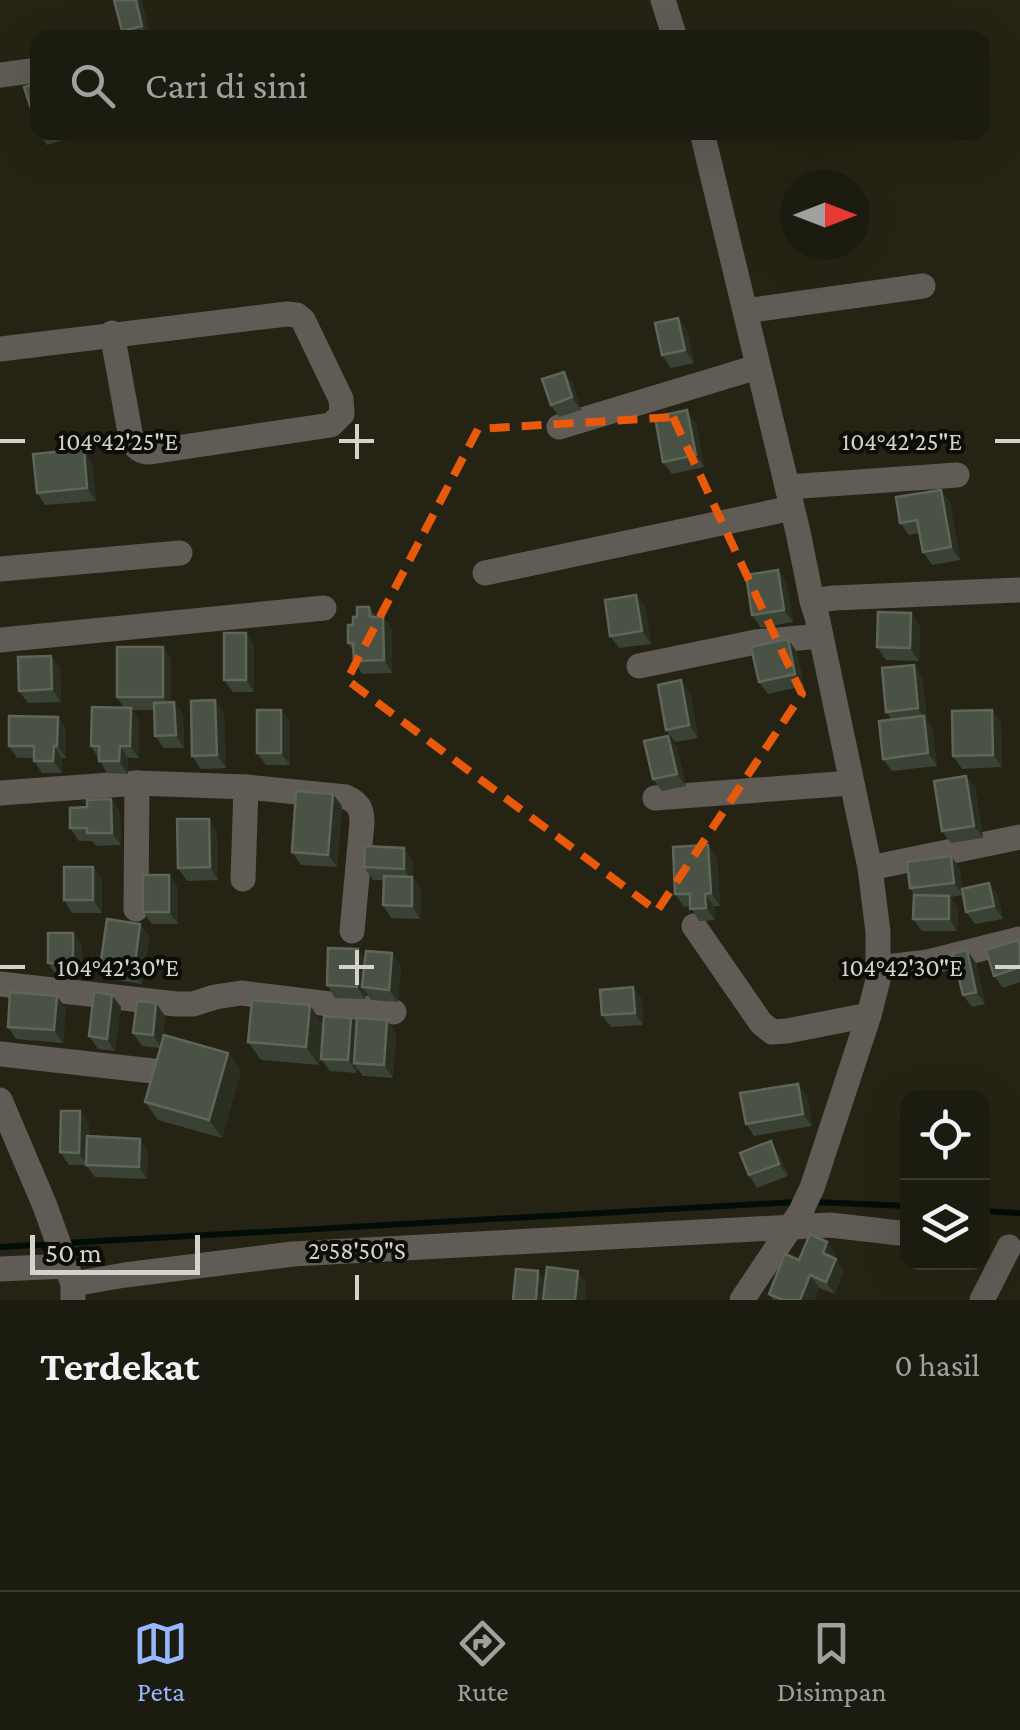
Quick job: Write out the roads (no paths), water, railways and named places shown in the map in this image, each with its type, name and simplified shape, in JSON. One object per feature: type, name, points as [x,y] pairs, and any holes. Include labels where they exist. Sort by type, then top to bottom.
[{"type":"street","points":[[663,0],[672,30]]},
{"type":"street","points":[[0,75],[30,71]]},
{"type":"street","points":[[704,140],[841,726],[870,868],[878,932],[878,968],[868,1015],[812,1188],[796,1220],[742,1300]]},
{"type":"street","points":[[746,312],[923,286]]},
{"type":"street","points":[[0,349],[112,334],[297,315],[303,320],[340,399],[342,414],[332,425],[142,451],[131,438],[112,334]]},
{"type":"street","points":[[558,426],[757,367]]},
{"type":"street","points":[[485,573],[790,498],[958,475]]},
{"type":"street","points":[[0,569],[180,553]]},
{"type":"street","points":[[812,601],[1020,590]]},
{"type":"street","points":[[0,640],[324,608]]},
{"type":"street","points":[[639,666],[756,642],[820,636]]},
{"type":"street","points":[[136,909],[137,783]]},
{"type":"street","points":[[0,793],[137,783],[246,787],[346,797],[362,811],[352,931]]},
{"type":"street","points":[[656,798],[851,783]]},
{"type":"street","points":[[243,880],[246,787]]},
{"type":"street","points":[[870,868],[1020,837]]},
{"type":"street","points":[[694,926],[772,1032],[868,1015]]},
{"type":"street","points":[[878,968],[928,962],[1020,939]]},
{"type":"street","points":[[0,984],[176,1004],[241,994],[394,1012]]},
{"type":"street","points":[[0,1054],[162,1072]]},
{"type":"street","points":[[0,1100],[8,1142],[45,1206],[69,1276]]},
{"type":"street","points":[[0,1269],[69,1276],[126,1275],[294,1254],[796,1220],[900,1233]]},
{"type":"street","points":[[982,1300],[1014,1248]]},
{"type":"waterway","points":[[65,1243],[796,1202]]},
{"type":"waterway","points":[[814,1202],[900,1206]]},
{"type":"waterway","points":[[990,1211],[1020,1213]]},
{"type":"waterway","points":[[0,1247],[53,1244]]}]
